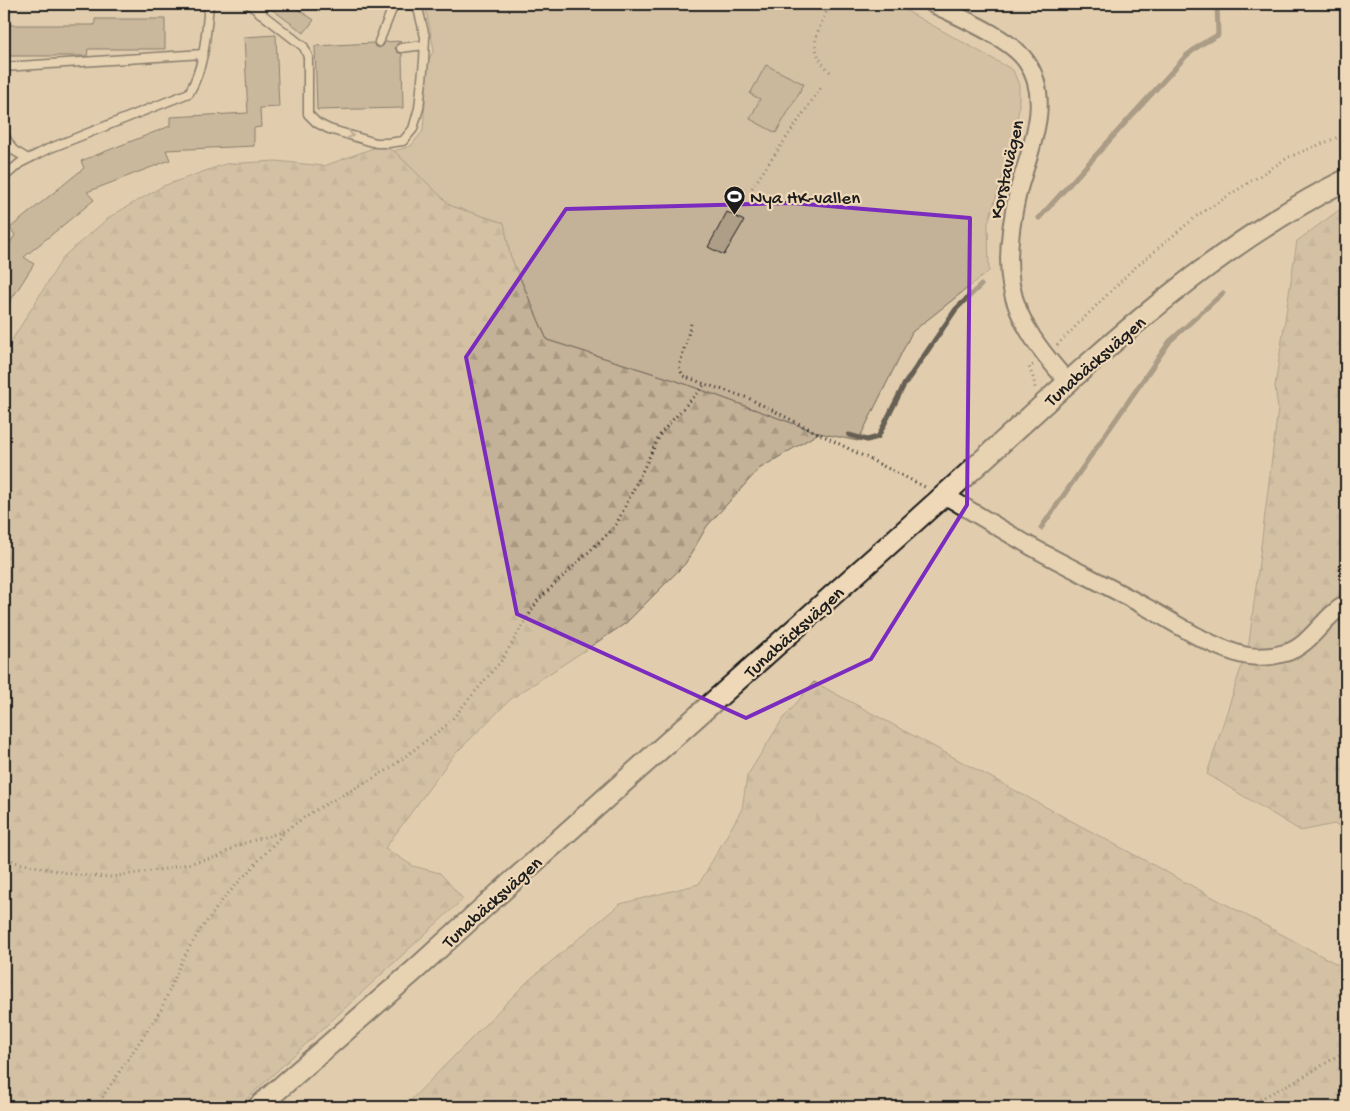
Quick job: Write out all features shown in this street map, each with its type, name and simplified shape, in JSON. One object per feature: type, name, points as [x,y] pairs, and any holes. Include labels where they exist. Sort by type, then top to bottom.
[{"type":"street","name":"Korstavägen","points":[[933,4],[963,10],[1015,49],[1026,60],[1034,76],[1039,112],[1033,141],[1018,192],[1008,261],[1012,287],[1020,315],[1045,356],[1068,382]]},
{"type":"street","name":"Tunabäcksvägen","points":[[258,1107],[416,969],[1068,382],[1188,280],[1254,233],[1311,197],[1346,180]]},
{"type":"street","points":[[944,495],[1033,547],[1147,607],[1200,638],[1245,656],[1260,657],[1286,653],[1301,646],[1328,618],[1346,604]]},
{"type":"lane","points":[[4,177],[20,163],[48,149],[189,93],[198,78],[209,4]]},
{"type":"lane","points":[[249,4],[304,47],[308,57],[308,114],[317,123],[329,129],[376,143],[402,141],[413,129],[419,108],[425,37],[417,4]]},
{"type":"lane","points":[[260,13],[266,4]]},
{"type":"lane","points":[[379,42],[394,4]]},
{"type":"lane","points":[[401,48],[424,46]]},
{"type":"lane","points":[[4,67],[203,54]]},
{"type":"lane","points":[[4,135],[12,150],[28,159]]},
{"type":"path","points":[[830,4],[816,35],[818,57],[830,72]]},
{"type":"path","points":[[752,188],[822,86]]},
{"type":"path","points":[[1035,390],[1034,380],[1029,367],[1045,356],[1131,271],[1198,215],[1289,157],[1346,134]]},
{"type":"path","points":[[691,324],[679,367],[682,376],[748,398],[944,495]]},
{"type":"path","points":[[100,1107],[108,1089],[161,1010],[183,958],[224,898],[285,832],[312,812],[386,771],[448,724],[501,661],[538,600],[615,527],[661,433],[705,384]]},
{"type":"path","points":[[4,854],[14,862],[110,878],[218,857],[238,845],[285,832]]},
{"type":"path","points":[[1231,1107],[1254,1102],[1346,1051]]},
{"type":"highlighted area","points":[[793,203],[970,218],[967,505],[871,659],[746,718],[517,614],[466,357],[566,209]]},
{"type":"green space","name":"Nya HK-vallen","points":[[425,4],[894,4],[1013,70],[1019,85],[1019,109],[1010,152],[988,223],[989,271],[912,332],[858,441],[819,433],[674,380],[547,340],[510,255],[504,223],[451,206],[394,151],[411,146],[423,131],[428,61],[434,50]]},
{"type":"green space","points":[[379,146],[394,151],[451,206],[504,223],[510,255],[547,340],[674,380],[819,433],[759,469],[707,526],[685,564],[626,623],[511,699],[453,756],[385,848],[413,866],[440,873],[463,899],[238,1107],[4,1107],[4,350],[64,256],[111,216],[163,186],[225,164],[276,161],[324,166]]},
{"type":"green space","points":[[1346,205],[1346,829],[1334,824],[1301,831],[1207,774],[1249,643],[1278,409],[1275,386],[1297,241]]},
{"type":"green space","points":[[814,682],[1346,969],[1346,1107],[404,1107],[528,981],[620,904],[699,884],[742,809],[747,776],[782,720]]},
{"type":"building","points":[[272,4],[290,4],[314,20],[304,33],[270,8]]},
{"type":"building","points":[[95,19],[165,19],[165,49],[88,49],[87,56],[4,56],[5,25],[95,25]]},
{"type":"building","points":[[276,35],[279,107],[260,108],[261,127],[254,128],[254,146],[166,150],[170,160],[87,192],[94,200],[24,257],[34,264],[4,311],[4,253],[15,235],[10,228],[84,168],[81,161],[170,126],[170,117],[248,113],[244,37]]},
{"type":"building","points":[[401,41],[395,48],[397,52],[402,54],[403,108],[317,110],[315,46],[373,43],[379,48],[385,42]]},
{"type":"building","points":[[766,65],[804,84],[776,133],[750,119],[760,99],[750,94]]},
{"type":"building","points":[[727,212],[744,221],[724,255],[708,247]]},
{"type":"waterway","points":[[1039,218],[1186,56],[1200,45],[1218,35],[1217,4]]},
{"type":"waterway","points":[[849,435],[867,440],[878,437],[904,385],[956,309],[981,285]]},
{"type":"waterway","points":[[1041,528],[1170,341],[1223,293]]},
{"type":"place","name":"Nya HK-vallen","points":[[734,215]]}]
